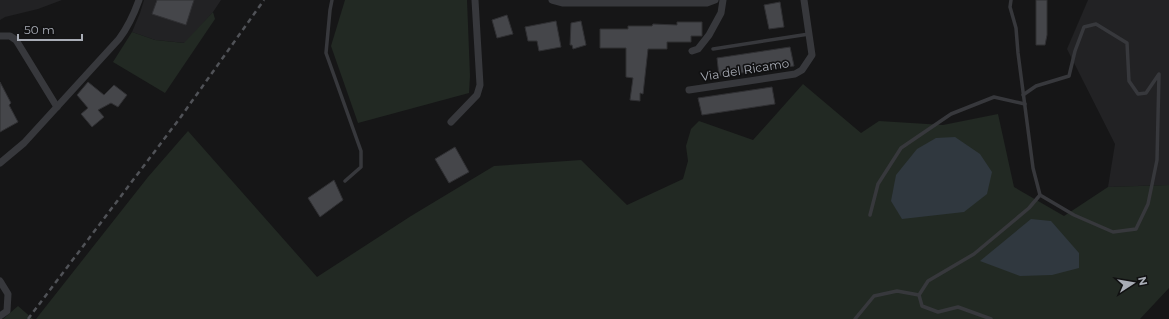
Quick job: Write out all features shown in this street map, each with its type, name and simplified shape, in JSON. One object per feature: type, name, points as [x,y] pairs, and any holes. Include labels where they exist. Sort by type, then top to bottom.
[{"type":"street","points":[[0,163],[24,143],[119,39],[127,29],[139,0]]},
{"type":"street","points":[[451,122],[477,95],[480,85],[475,0]]},
{"type":"street","points":[[552,0],[563,3],[707,3],[715,0]]},
{"type":"street","points":[[692,51],[698,49],[709,35],[721,13],[723,0]]},
{"type":"street","name":"Via del Ricamo","points":[[689,90],[795,74],[802,70],[812,55],[804,0]]},
{"type":"street","points":[[0,36],[10,36],[16,40],[57,107]]},
{"type":"street","points":[[0,281],[8,294],[7,311],[0,316]]},
{"type":"lane","points":[[332,0],[326,53],[361,151],[362,167],[344,181]]},
{"type":"lane","points":[[1011,0],[1010,7],[1016,28],[1023,95],[1033,168],[1040,195],[1074,215],[1113,232],[1136,229],[1148,204],[1157,160],[1159,74],[1146,93],[1138,94],[1129,81],[1127,43],[1096,24],[1084,27],[1075,51],[1069,76],[1036,86],[1023,95]]},
{"type":"lane","points":[[713,49],[809,34]]},
{"type":"lane","points":[[870,215],[878,184],[901,148],[951,114],[994,97],[1025,104]]},
{"type":"lane","points":[[991,319],[958,308],[938,312],[922,306],[919,295],[928,281],[974,254],[1029,208],[1040,195]]},
{"type":"lane","points":[[855,319],[874,296],[897,291],[919,295]]},
{"type":"shaded area","points":[[0,0],[62,0],[38,9],[5,17],[0,20]]},
{"type":"shaded area","points":[[144,0],[221,0],[213,12],[185,43],[155,40],[132,32]]},
{"type":"shaded area","points":[[345,0],[467,0],[470,76],[469,93],[358,123],[331,46]]},
{"type":"shaded area","points":[[1088,0],[1169,0],[1169,185],[1108,187],[1115,144],[1067,49]]},
{"type":"shaded area","points":[[213,12],[215,19],[165,93],[113,62],[132,32],[155,40],[184,43]]},
{"type":"shaded area","points":[[803,84],[861,133],[879,121],[943,125],[998,114],[1014,187],[1064,216],[1108,187],[1169,185],[1169,288],[1140,319],[36,319],[148,177],[188,131],[317,277],[411,216],[494,166],[581,160],[627,205],[683,179],[688,161],[686,146],[691,129],[699,121],[753,140]]},
{"type":"shaded area","points":[[955,137],[980,154],[992,172],[987,194],[964,212],[902,219],[891,201],[896,175],[917,149],[936,138]]},
{"type":"shaded area","points":[[1031,219],[1051,221],[1079,253],[1079,268],[1052,275],[1020,276],[980,261]]},
{"type":"shaded area","points":[[18,306],[33,319],[3,319]]},
{"type":"building","points":[[157,0],[194,0],[186,25],[152,14]]},
{"type":"building","points":[[1036,0],[1047,0],[1047,35],[1045,45],[1036,45]]},
{"type":"building","points":[[780,2],[784,27],[769,29],[764,5]]},
{"type":"building","points":[[507,15],[513,34],[497,38],[492,20]]},
{"type":"building","points":[[556,21],[561,47],[539,51],[537,41],[528,41],[525,27]]},
{"type":"building","points":[[581,21],[586,45],[573,49],[572,45],[570,45],[571,23]]},
{"type":"building","points":[[677,22],[702,22],[702,36],[691,36],[691,42],[667,42],[667,49],[648,49],[643,94],[640,93],[640,101],[630,100],[633,78],[626,77],[626,48],[600,48],[600,29],[628,29],[628,26],[652,26],[653,24],[677,25]]},
{"type":"building","points":[[790,47],[794,66],[719,76],[717,58]]},
{"type":"building","points":[[0,82],[11,103],[9,105],[18,122],[0,132]]},
{"type":"building","points":[[88,82],[104,95],[114,85],[127,95],[118,107],[111,103],[98,110],[104,117],[92,127],[81,114],[88,108],[77,95]]},
{"type":"building","points":[[772,87],[775,104],[702,115],[698,98]]},
{"type":"building","points":[[455,147],[469,172],[449,183],[435,159]]},
{"type":"building","points":[[334,180],[343,200],[320,217],[308,198]]},
{"type":"railway","points":[[28,319],[180,118],[264,0]]}]
